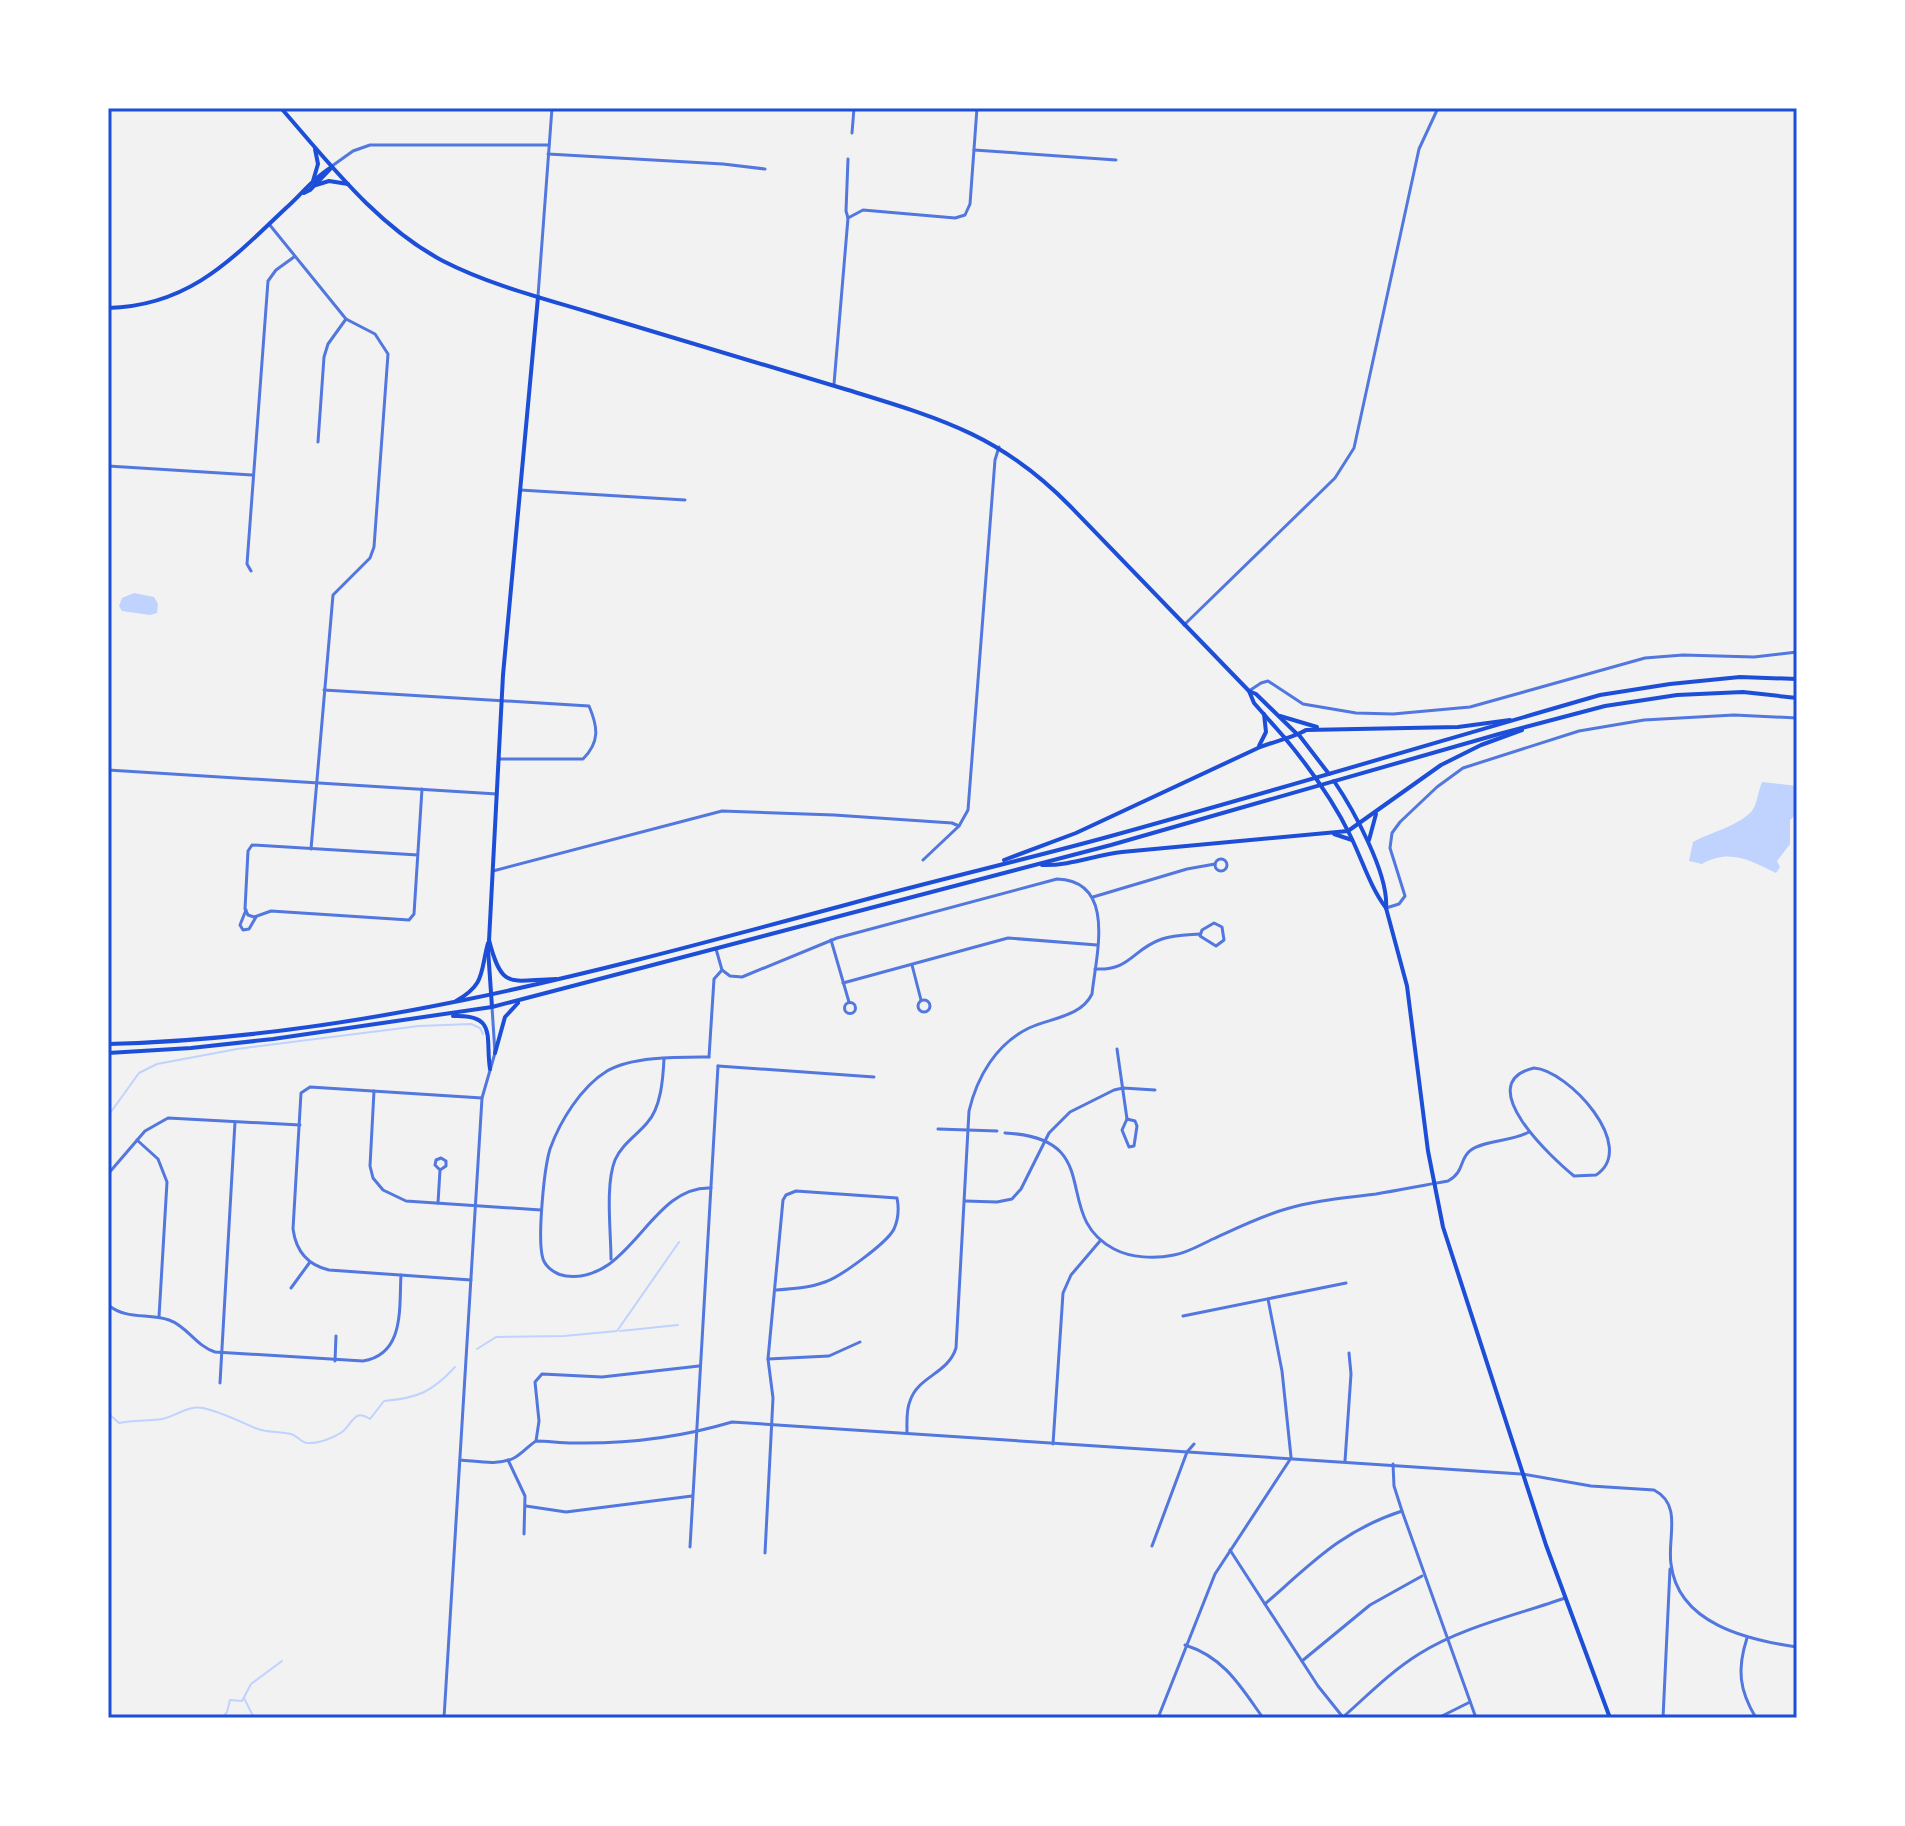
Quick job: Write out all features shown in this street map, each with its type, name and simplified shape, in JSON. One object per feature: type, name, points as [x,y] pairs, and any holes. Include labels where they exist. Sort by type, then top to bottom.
[{"type":"main road","points":[[281,108],[381,217],[433,255],[476,276],[946,421],[999,447],[1057,493],[1249,691],[1334,807],[1377,896],[1386,908]]},
{"type":"main road","points":[[314,146],[318,164],[314,183]]},
{"type":"main road","points":[[108,308],[144,305],[189,290],[269,224],[332,166]]},
{"type":"main road","points":[[314,183],[329,181],[348,184]]},
{"type":"main road","points":[[492,1007],[487,964],[502,701],[538,297]]},
{"type":"main road","points":[[108,1044],[282,1029],[490,996],[566,979],[977,869],[1106,838],[1600,695],[1740,677],[1797,679]]},
{"type":"main road","points":[[1249,691],[1280,716],[1314,753],[1346,799],[1368,842],[1384,888],[1386,908],[1407,986],[1433,1183],[1446,1237],[1565,1598],[1610,1718]]},
{"type":"main road","points":[[108,1053],[218,1045],[492,1007],[1037,865],[1605,706],[1677,695],[1743,692],[1797,698]]},
{"type":"main road","points":[[1258,748],[1266,732],[1264,714]]},
{"type":"main road","points":[[1280,716],[1327,729]]},
{"type":"main road","points":[[977,869],[1076,833],[1258,748],[1306,730],[1458,727],[1517,719]]},
{"type":"main road","points":[[1037,865],[1055,865],[1122,852],[1348,831],[1458,755],[1539,723]]},
{"type":"main road","points":[[1368,842],[1377,811]]},
{"type":"main road","points":[[1332,834],[1353,841]]},
{"type":"main road","points":[[489,940],[495,965],[507,979],[566,979]]},
{"type":"main road","points":[[451,1004],[480,981],[489,940]]},
{"type":"main road","points":[[495,1053],[507,1013],[514,1005],[528,998]]},
{"type":"main road","points":[[431,1017],[466,1016],[481,1021],[489,1035],[490,1069]]},
{"type":"street","points":[[538,297],[552,108]]},
{"type":"street","points":[[852,133],[854,108]]},
{"type":"street","points":[[848,218],[863,210],[955,218],[964,216],[970,204],[977,108]]},
{"type":"street","points":[[1184,625],[1335,478],[1354,448],[1419,149],[1438,108]]},
{"type":"street","points":[[332,166],[353,151],[370,145],[549,145]]},
{"type":"street","points":[[974,150],[1116,160]]},
{"type":"street","points":[[548,154],[765,169]]},
{"type":"street","points":[[834,386],[848,218],[848,159]]},
{"type":"street","points":[[269,224],[346,319],[375,334],[388,354],[374,547],[370,558],[333,595],[311,849]]},
{"type":"street","points":[[251,571],[247,564],[252,475],[268,281],[276,270],[295,257]]},
{"type":"street","points":[[318,442],[324,357],[328,344],[346,319]]},
{"type":"street","points":[[923,860],[959,826],[968,810],[995,460],[999,447]]},
{"type":"street","points":[[108,466],[252,475]]},
{"type":"street","points":[[520,490],[685,500]]},
{"type":"street","points":[[1249,691],[1268,681],[1303,704],[1356,713],[1447,710],[1485,704],[1645,658],[1683,655],[1754,657],[1797,652]]},
{"type":"street","points":[[324,690],[589,706],[597,726],[596,740],[583,759],[499,759]]},
{"type":"street","points":[[1386,908],[1399,904],[1405,896],[1390,848],[1395,827],[1437,787],[1463,768],[1579,731],[1644,720],[1721,715],[1797,718]]},
{"type":"street","points":[[108,770],[497,794]]},
{"type":"street","points":[[418,855],[256,844],[248,851],[247,912],[240,925],[243,930],[249,929],[256,917],[271,911],[409,920],[414,915],[418,855],[422,789]]},
{"type":"street","points":[[493,871],[722,811],[834,815],[959,826]]},
{"type":"street","points":[[1093,897],[1187,869],[1215,864]]},
{"type":"street","points":[[716,948],[722,970],[730,976],[742,977],[831,940],[1057,879],[1072,880],[1093,897],[1099,922],[1089,1000],[1075,1012],[1025,1030],[1006,1044],[990,1061],[973,1093],[956,1348],[945,1368],[922,1383],[913,1394],[908,1408],[907,1433]]},
{"type":"street","points":[[247,912],[256,917]]},
{"type":"street","points":[[1095,969],[1117,969],[1154,943],[1200,934],[1218,923],[1225,933],[1224,940],[1216,946],[1205,941],[1200,934]]},
{"type":"street","points":[[843,983],[1008,938],[1097,945]]},
{"type":"street","points":[[831,940],[849,1002]]},
{"type":"street","points":[[912,964],[921,1000]]},
{"type":"street","points":[[709,1057],[714,979],[722,970]]},
{"type":"street","points":[[444,1718],[482,1098],[495,1053],[492,1007]]},
{"type":"street","points":[[1117,1049],[1127,1119],[1122,1130],[1129,1147],[1134,1146],[1137,1126],[1135,1121],[1127,1119]]},
{"type":"street","points":[[711,1188],[694,1189],[678,1195],[611,1261],[592,1273],[564,1276],[552,1271],[544,1262],[543,1211],[550,1150],[584,1091],[611,1069],[664,1059],[709,1057],[718,1066],[874,1077]]},
{"type":"street","points":[[611,1261],[611,1183],[615,1161],[622,1148],[645,1126],[656,1110],[664,1059]]},
{"type":"street","points":[[690,1547],[718,1066]]},
{"type":"street","points":[[1541,1069],[1553,1074],[1580,1095],[1591,1109],[1608,1136],[1609,1162],[1596,1175],[1574,1176],[1550,1157],[1529,1132],[1515,1108],[1511,1090],[1521,1073],[1541,1069]]},
{"type":"street","points":[[471,1280],[329,1270],[310,1262],[298,1249],[293,1229],[301,1093],[310,1087],[482,1098]]},
{"type":"street","points":[[965,1201],[1012,1199],[1021,1189],[1045,1141],[1070,1112],[1123,1088],[1155,1090]]},
{"type":"street","points":[[374,1091],[370,1161],[373,1178],[383,1190],[399,1199],[543,1211]]},
{"type":"street","points":[[108,1174],[151,1126],[168,1118],[300,1125]]},
{"type":"street","points":[[220,1383],[235,1122]]},
{"type":"street","points":[[938,1129],[997,1131]]},
{"type":"street","points":[[1005,1133],[1024,1134],[1045,1141],[1061,1151],[1070,1162],[1080,1209],[1100,1240],[1130,1255],[1169,1256],[1289,1208],[1457,1176],[1472,1149],[1512,1140],[1529,1132]]},
{"type":"street","points":[[137,1140],[158,1159],[167,1182],[159,1318]]},
{"type":"street","points":[[438,1203],[440,1170]]},
{"type":"street","points":[[765,1553],[773,1398],[768,1359],[781,1204],[786,1195],[796,1191],[894,1196],[898,1202],[897,1219],[885,1240],[828,1281],[810,1287],[776,1290]]},
{"type":"street","points":[[1053,1444],[1063,1293],[1071,1275],[1100,1240]]},
{"type":"street","points":[[291,1288],[310,1262]]},
{"type":"street","points":[[108,1305],[127,1316],[159,1318],[178,1325],[205,1349],[221,1353],[363,1361],[384,1353],[398,1331],[401,1275]]},
{"type":"street","points":[[1183,1316],[1346,1283]]},
{"type":"street","points":[[1158,1718],[1206,1592],[1291,1458],[1282,1371],[1268,1299]]},
{"type":"street","points":[[335,1361],[336,1336]]},
{"type":"street","points":[[768,1359],[829,1356],[860,1342]]},
{"type":"street","points":[[1345,1461],[1351,1374],[1349,1353]]},
{"type":"street","points":[[536,1441],[539,1421],[535,1382],[542,1374],[602,1377],[700,1366]]},
{"type":"street","points":[[460,1460],[508,1460],[536,1441],[599,1442],[696,1432],[732,1422],[772,1423],[1053,1444],[1393,1464],[1523,1474],[1591,1486],[1654,1490],[1668,1502],[1672,1514],[1663,1718]]},
{"type":"street","points":[[1152,1546],[1187,1452],[1194,1444]]},
{"type":"street","points":[[508,1460],[525,1496],[524,1534]]},
{"type":"street","points":[[1393,1464],[1394,1486],[1402,1511],[1476,1718]]},
{"type":"street","points":[[526,1506],[566,1512],[693,1496]]},
{"type":"street","points":[[1265,1604],[1344,1537],[1373,1521],[1402,1511]]},
{"type":"street","points":[[1230,1550],[1343,1718],[1401,1666],[1446,1640],[1565,1598]]},
{"type":"street","points":[[1671,1565],[1687,1602],[1715,1624],[1747,1638],[1797,1647]]},
{"type":"street","points":[[1302,1661],[1370,1605],[1424,1576]]},
{"type":"street","points":[[1747,1638],[1742,1653],[1740,1679],[1756,1718]]},
{"type":"street","points":[[1185,1645],[1203,1651],[1222,1663],[1263,1718]]},
{"type":"street","points":[[1438,1718],[1470,1702]]},
{"type":"water","points":[[134,593],[154,597],[158,604],[157,613],[122,611],[119,606],[122,598]]},
{"type":"water","points":[[1762,782],[1797,786],[1797,813],[1790,820],[1790,844],[1777,861],[1780,867],[1776,873],[1740,858],[1722,857],[1702,864],[1689,861],[1693,842],[1751,812]]},
{"type":"waterway","points":[[108,1116],[139,1073],[157,1064],[237,1049],[419,1026],[471,1024],[480,1028],[483,1034]]},
{"type":"waterway","points":[[477,1349],[496,1337],[617,1331],[679,1242]]},
{"type":"waterway","points":[[620,1331],[678,1325]]},
{"type":"waterway","points":[[108,1413],[119,1423],[162,1419],[198,1407],[259,1430],[291,1434],[312,1443],[340,1433],[357,1416],[370,1419],[384,1401],[424,1392],[455,1367]]},
{"type":"waterway","points":[[222,1718],[230,1700],[242,1701],[251,1684],[282,1661]]},
{"type":"waterway","points":[[244,1698],[254,1718]]}]
